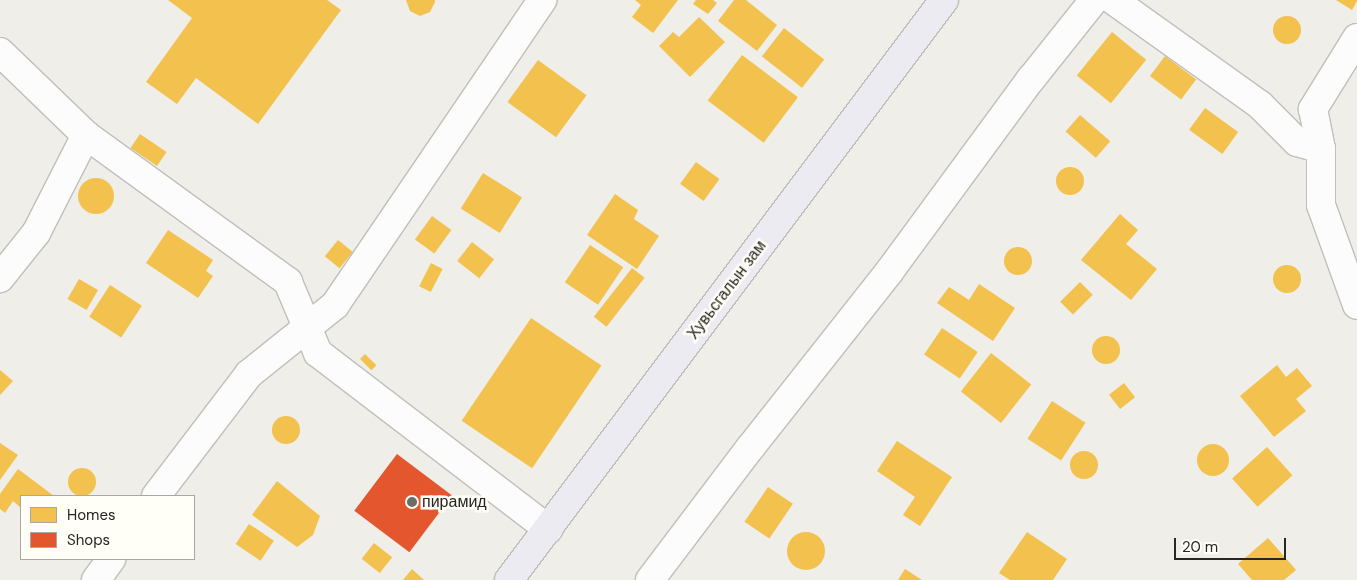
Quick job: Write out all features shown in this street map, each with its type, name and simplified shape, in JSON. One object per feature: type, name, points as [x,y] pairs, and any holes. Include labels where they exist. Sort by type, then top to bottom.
[{"type":"main road","name":"Хувьсгалын зам","points":[[509,580],[944,0]]},
{"type":"street","points":[[157,495],[249,374],[306,326],[336,305],[542,0]]},
{"type":"street","points":[[650,580],[750,448],[889,272],[1031,78],[1094,0]]},
{"type":"street","points":[[1113,0],[1260,105],[1297,142],[1321,149]]},
{"type":"street","points":[[1357,38],[1313,109],[1321,149],[1321,205],[1357,305]]},
{"type":"street","points":[[0,52],[86,135],[288,282],[318,353],[548,529]]},
{"type":"street","points":[[0,278],[36,233],[86,135]]},
{"type":"street","points":[[96,580],[110,560]]},
{"type":"building: Homes","points":[[168,0],[327,0],[341,10],[258,124],[196,78],[177,104],[146,82],[192,18]]},
{"type":"building: Homes","points":[[406,0],[435,0],[435,2],[430,12],[420,16],[410,11]]},
{"type":"building: Homes","points":[[635,0],[678,0],[653,33],[632,17],[641,5]]},
{"type":"building: Homes","points":[[696,0],[713,0],[717,3],[708,14],[693,4]]},
{"type":"building: Homes","points":[[734,0],[746,0],[777,25],[757,51],[718,21]]},
{"type":"building: Homes","points":[[1336,0],[1357,0],[1357,1],[1352,10]]},
{"type":"building: Homes","points":[[1287,16],[1297,20],[1301,30],[1297,40],[1287,44],[1277,40],[1273,30],[1277,20]]},
{"type":"building: Homes","points":[[699,17],[725,42],[690,77],[659,46],[673,32],[679,37]]},
{"type":"building: Homes","points":[[784,28],[824,59],[802,88],[762,56]]},
{"type":"building: Homes","points":[[1112,32],[1146,60],[1111,103],[1077,76]]},
{"type":"building: Homes","points":[[742,55],[798,97],[764,143],[708,101]]},
{"type":"building: Homes","points":[[1165,56],[1196,79],[1181,99],[1150,76]]},
{"type":"building: Homes","points":[[538,60],[587,95],[556,137],[507,102]]},
{"type":"building: Homes","points":[[1205,108],[1238,132],[1222,154],[1189,130]]},
{"type":"building: Homes","points":[[1080,115],[1110,141],[1096,158],[1066,132]]},
{"type":"building: Homes","points":[[140,134],[167,152],[157,166],[130,148]]},
{"type":"building: Homes","points":[[696,162],[719,179],[704,201],[680,184]]},
{"type":"building: Homes","points":[[1070,167],[1080,171],[1084,181],[1080,191],[1070,195],[1060,191],[1056,181],[1060,171]]},
{"type":"building: Homes","points":[[483,173],[522,197],[500,233],[461,209]]},
{"type":"building: Homes","points":[[96,178],[109,183],[114,196],[109,209],[96,214],[83,209],[78,196],[83,183]]},
{"type":"building: Homes","points":[[615,194],[638,210],[634,219],[659,236],[637,269],[587,235]]},
{"type":"building: Homes","points":[[1120,214],[1138,230],[1126,244],[1157,269],[1131,300],[1081,260]]},
{"type":"building: Homes","points":[[432,216],[451,230],[434,254],[415,239]]},
{"type":"building: Homes","points":[[168,230],[213,260],[206,271],[213,276],[198,298],[146,263]]},
{"type":"building: Homes","points":[[338,240],[353,252],[340,268],[325,256]]},
{"type":"building: Homes","points":[[472,242],[494,259],[479,278],[457,261]]},
{"type":"building: Homes","points":[[590,245],[623,267],[598,305],[565,282]]},
{"type":"building: Homes","points":[[1018,247],[1028,251],[1032,261],[1028,271],[1018,275],[1008,271],[1004,261],[1008,251]]},
{"type":"building: Homes","points":[[431,263],[443,269],[431,292],[419,286]]},
{"type":"building: Homes","points":[[1287,265],[1297,269],[1301,279],[1297,289],[1287,293],[1277,289],[1273,279],[1277,269]]},
{"type":"building: Homes","points":[[632,268],[645,278],[606,327],[594,317]]},
{"type":"building: Homes","points":[[79,279],[98,290],[87,310],[68,299]]},
{"type":"building: Homes","points":[[1080,282],[1093,295],[1073,315],[1060,302]]},
{"type":"building: Homes","points":[[979,284],[1015,308],[993,341],[937,303],[949,287],[969,300]]},
{"type":"building: Homes","points":[[110,285],[142,306],[121,338],[89,317]]},
{"type":"building: Homes","points":[[531,318],[601,366],[532,468],[462,421]]},
{"type":"building: Homes","points":[[942,328],[978,352],[960,379],[924,355]]},
{"type":"building: Homes","points":[[1106,336],[1116,340],[1120,350],[1116,360],[1106,364],[1096,360],[1092,350],[1096,340]]},
{"type":"building: Homes","points":[[991,353],[1031,384],[1001,423],[961,392]]},
{"type":"building: Homes","points":[[365,354],[376,365],[371,370],[360,359]]},
{"type":"building: Homes","points":[[1277,365],[1286,377],[1297,368],[1312,386],[1296,399],[1306,411],[1274,437],[1240,396]]},
{"type":"building: Homes","points":[[0,370],[13,381],[0,395]]},
{"type":"building: Homes","points":[[1124,383],[1135,397],[1120,409],[1109,395]]},
{"type":"building: Homes","points":[[1052,401],[1086,423],[1061,461],[1027,439]]},
{"type":"building: Homes","points":[[286,416],[296,420],[300,430],[296,440],[286,444],[276,440],[272,430],[276,420]]},
{"type":"building: Homes","points":[[897,441],[952,477],[920,526],[903,515],[915,497],[877,471]]},
{"type":"building: Homes","points":[[0,443],[18,455],[0,480]]},
{"type":"building: Homes","points":[[1213,444],[1225,448],[1229,460],[1225,472],[1213,476],[1201,472],[1197,460],[1201,448]]},
{"type":"building: Homes","points":[[1267,447],[1292,475],[1257,507],[1232,478]]},
{"type":"building: Homes","points":[[1084,451],[1094,455],[1098,465],[1094,475],[1084,479],[1074,475],[1070,465],[1074,455]]},
{"type":"building: Homes","points":[[18,469],[53,495],[20,495],[20,507],[13,501],[5,513],[0,509],[0,494]]},
{"type":"building: Homes","points":[[77,469],[87,469],[95,477],[95,487],[87,495],[77,495],[69,487],[69,477]]},
{"type":"building: Homes","points":[[277,481],[320,516],[313,535],[297,547],[252,515]]},
{"type":"building: Homes","points":[[768,487],[793,504],[769,539],[745,522]]},
{"type":"building: Homes","points":[[249,524],[274,541],[260,561],[236,544]]},
{"type":"building: Homes","points":[[806,532],[820,537],[825,551],[820,565],[806,570],[792,565],[787,551],[792,537]]},
{"type":"building: Homes","points":[[1027,532],[1067,559],[1053,580],[1010,580],[999,573]]},
{"type":"building: Homes","points":[[1268,538],[1296,570],[1284,580],[1252,580],[1238,564]]},
{"type":"building: Homes","points":[[374,543],[392,557],[380,573],[362,559]]},
{"type":"building: Homes","points":[[412,569],[424,580],[403,580]]},
{"type":"building: Homes","points":[[905,569],[922,580],[898,580]]},
{"type":"building: Shops","points":[[397,454],[452,496],[409,552],[354,511]]},
{"type":"place","name":"пирамид","points":[[412,502]]}]
